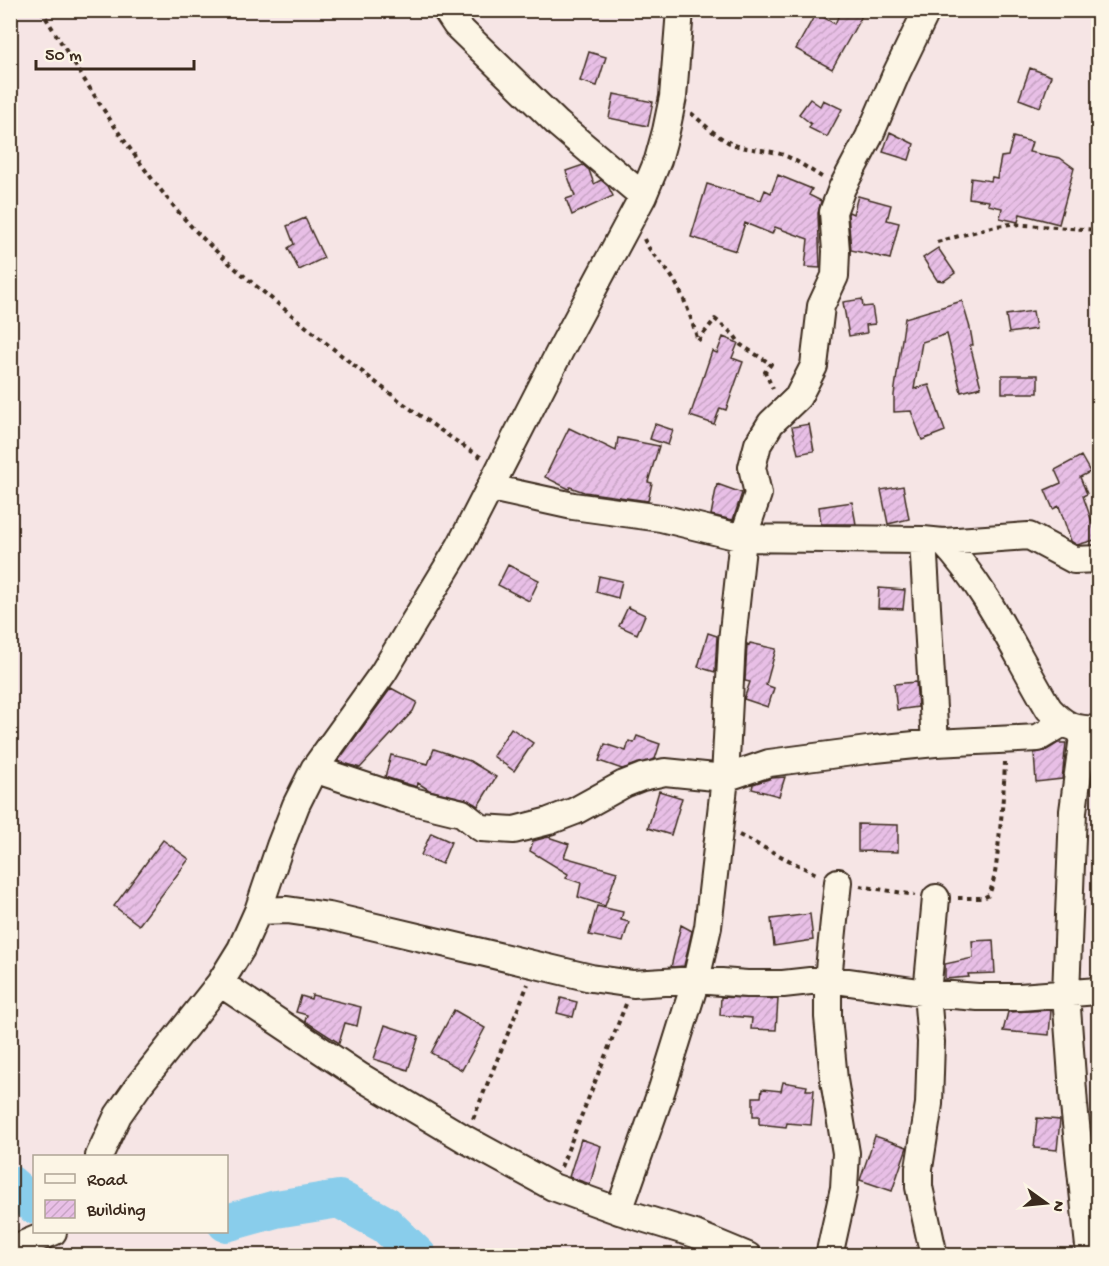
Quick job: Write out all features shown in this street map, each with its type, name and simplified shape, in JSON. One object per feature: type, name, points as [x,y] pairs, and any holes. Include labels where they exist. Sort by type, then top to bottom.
[{"type":"street","points":[[446,10],[456,26],[558,124],[643,196]]},
{"type":"street","points":[[99,1155],[118,1115],[220,983],[241,949],[258,911],[296,805],[314,769],[383,673],[460,546],[643,196],[658,160],[673,97],[680,10]]},
{"type":"street","points":[[619,1211],[662,1089],[696,980],[708,927],[725,778],[732,641],[743,538],[758,494],[752,467],[758,444],[771,423],[798,397],[814,366],[821,306],[835,276],[833,212],[842,188],[869,137],[927,10]]},
{"type":"street","points":[[496,479],[573,506],[661,518],[743,538],[933,541],[1029,536],[1074,560],[1098,559]]},
{"type":"street","points":[[933,541],[956,555],[981,591],[1049,709],[1082,727]]},
{"type":"street","points":[[933,541],[935,743]]},
{"type":"street","points":[[314,769],[404,799],[462,813],[481,828],[514,830],[549,821],[575,811],[624,784],[665,772],[725,778],[769,763],[935,743],[1038,738],[1082,727]]},
{"type":"street","points":[[1082,727],[1073,811],[1066,994],[1074,1105],[1090,1256]]},
{"type":"street","points":[[829,1256],[844,1188],[846,1154],[834,1080],[828,1017],[828,979],[838,882]]},
{"type":"street","points":[[934,1256],[919,1187],[919,1168],[929,1104],[931,1042],[927,993],[936,898]]},
{"type":"street","points":[[258,911],[287,910],[329,916],[591,978],[633,984],[696,980],[747,984],[828,979],[927,993],[978,997],[1098,991]]},
{"type":"street","points":[[220,983],[361,1077],[465,1139],[554,1187],[619,1211],[695,1234],[748,1256]]},
{"type":"street","points":[[10,1250],[51,1233]]},
{"type":"path","points":[[42,10],[103,109],[141,165],[183,218],[242,274],[360,371],[455,441],[496,479]]},
{"type":"path","points":[[673,97],[732,144],[756,151],[777,153],[842,188]]},
{"type":"path","points":[[936,242],[1011,224],[1098,230]]},
{"type":"path","points":[[642,233],[650,250],[679,288],[698,341],[715,319],[734,335],[741,345],[771,364],[765,372],[785,410]]},
{"type":"path","points":[[720,825],[796,865],[838,882],[936,898],[983,898],[989,895],[995,874],[1003,802],[1006,740]]},
{"type":"path","points":[[465,1139],[536,965]]},
{"type":"path","points":[[554,1187],[600,1074],[633,984]]},
{"type":"building","points":[[841,10],[865,10],[832,69],[796,49],[816,13],[835,24]]},
{"type":"building","points":[[589,52],[606,57],[597,86],[580,81]]},
{"type":"building","points":[[1030,68],[1051,76],[1040,107],[1019,99]]},
{"type":"building","points":[[614,94],[653,102],[648,126],[609,118]]},
{"type":"building","points":[[810,99],[820,106],[823,100],[842,109],[827,137],[809,128],[811,124],[799,114]]},
{"type":"building","points":[[890,132],[914,144],[909,160],[883,152]]},
{"type":"building","points":[[1013,137],[1032,142],[1029,152],[1060,158],[1074,168],[1059,224],[1020,214],[1018,222],[1000,218],[1002,208],[988,205],[989,201],[969,198],[971,178],[991,181],[992,177],[997,178],[1001,157],[1008,156]]},
{"type":"building","points":[[583,165],[589,170],[594,184],[601,180],[608,186],[613,196],[572,215],[566,199],[575,196],[566,171]]},
{"type":"building","points":[[778,175],[812,189],[809,195],[821,201],[818,213],[820,268],[805,267],[808,239],[775,227],[772,234],[745,223],[736,251],[691,237],[707,184],[761,200],[765,190],[771,193]]},
{"type":"building","points":[[858,196],[891,205],[887,220],[899,223],[890,259],[851,250],[848,214],[849,212],[853,214]]},
{"type":"building","points":[[305,218],[324,258],[299,270],[288,248],[294,244],[287,226]]},
{"type":"building","points":[[938,248],[955,273],[944,281],[937,280],[923,258]]},
{"type":"building","points":[[862,299],[863,307],[872,306],[875,324],[866,325],[867,333],[849,336],[843,302]]},
{"type":"building","points":[[962,301],[970,328],[973,345],[970,345],[981,387],[961,392],[947,334],[922,342],[914,389],[929,385],[945,431],[922,440],[911,411],[894,412],[894,395],[905,318]]},
{"type":"building","points":[[1033,311],[1036,329],[1009,333],[1006,315]]},
{"type":"building","points":[[723,337],[738,343],[732,358],[743,362],[726,410],[720,408],[714,424],[690,416],[712,351],[717,353]]},
{"type":"building","points":[[1002,375],[1038,375],[1038,393],[1002,393]]},
{"type":"building","points":[[655,424],[673,430],[668,445],[650,439]]},
{"type":"building","points":[[809,424],[814,451],[798,454],[792,427]]},
{"type":"building","points":[[569,428],[616,451],[618,438],[659,446],[648,482],[652,483],[648,501],[584,492],[570,487],[569,489],[545,477]]},
{"type":"building","points":[[1081,456],[1090,472],[1080,477],[1087,494],[1083,496],[1098,539],[1077,545],[1071,541],[1059,506],[1053,509],[1045,490],[1061,483],[1055,470]]},
{"type":"building","points":[[717,484],[742,493],[733,520],[711,515]]},
{"type":"building","points":[[903,486],[909,519],[888,524],[881,490]]},
{"type":"building","points":[[852,502],[856,524],[821,524],[819,507]]},
{"type":"building","points":[[508,565],[539,580],[529,601],[498,585]]},
{"type":"building","points":[[599,576],[622,581],[618,598],[596,592]]},
{"type":"building","points":[[879,588],[905,590],[903,609],[878,608]]},
{"type":"building","points":[[628,607],[645,615],[637,634],[619,626]]},
{"type":"building","points":[[708,633],[717,636],[715,672],[698,667]]},
{"type":"building","points":[[747,644],[776,649],[766,685],[774,688],[768,707],[744,699],[750,682],[745,681]]},
{"type":"building","points":[[916,682],[918,707],[897,710],[894,684]]},
{"type":"building","points":[[391,688],[417,702],[413,711],[360,768],[338,761]]},
{"type":"building","points":[[511,728],[533,743],[514,771],[493,756]]},
{"type":"building","points":[[637,736],[660,744],[655,759],[622,769],[599,761],[605,744],[626,751],[629,741],[634,743]]},
{"type":"building","points":[[1058,743],[1066,743],[1062,779],[1036,782],[1034,753],[1045,751]]},
{"type":"building","points":[[434,749],[470,761],[496,777],[478,806],[466,799],[429,790],[418,783],[417,787],[385,777],[391,755],[428,764]]},
{"type":"building","points":[[785,777],[779,796],[752,789],[753,784],[772,778]]},
{"type":"building","points":[[659,791],[682,798],[671,835],[648,828]]},
{"type":"building","points":[[858,824],[898,825],[898,852],[858,851]]},
{"type":"building","points":[[431,833],[451,842],[442,864],[421,855]]},
{"type":"building","points":[[548,837],[569,844],[564,857],[617,872],[605,906],[578,897],[581,883],[566,878],[568,874],[530,851],[533,841]]},
{"type":"building","points":[[163,840],[189,859],[139,925],[114,906]]},
{"type":"building","points":[[597,906],[623,912],[621,920],[629,922],[623,942],[589,935]]},
{"type":"building","points":[[810,914],[813,940],[774,946],[771,919]]},
{"type":"building","points":[[681,925],[692,931],[684,966],[671,967]]},
{"type":"building","points":[[993,940],[995,973],[968,974],[969,977],[945,979],[945,964],[973,958],[972,941]]},
{"type":"building","points":[[312,995],[361,1007],[357,1026],[345,1023],[339,1043],[305,1021],[307,1015],[296,1012],[301,996],[311,999]]},
{"type":"building","points":[[721,997],[778,999],[776,1030],[751,1029],[752,1018],[720,1015]]},
{"type":"building","points":[[561,998],[577,1002],[573,1017],[557,1013]]},
{"type":"building","points":[[454,1010],[485,1028],[462,1070],[431,1053]]},
{"type":"building","points":[[1051,1010],[1049,1035],[1003,1031],[1008,1012]]},
{"type":"building","points":[[385,1025],[419,1036],[408,1070],[374,1059]]},
{"type":"building","points":[[783,1082],[807,1086],[806,1090],[814,1090],[811,1125],[787,1123],[786,1127],[759,1124],[759,1116],[753,1116],[753,1097],[761,1097],[762,1089],[781,1091]]},
{"type":"building","points":[[1037,1118],[1060,1120],[1057,1150],[1034,1148]]},
{"type":"building","points":[[875,1136],[907,1147],[892,1191],[860,1180]]},
{"type":"building","points":[[581,1139],[601,1146],[590,1184],[569,1177]]},
{"type":"waterway","points":[[10,1184],[33,1204]]},
{"type":"waterway","points":[[228,1222],[276,1209],[339,1199],[386,1225],[418,1256]]}]
